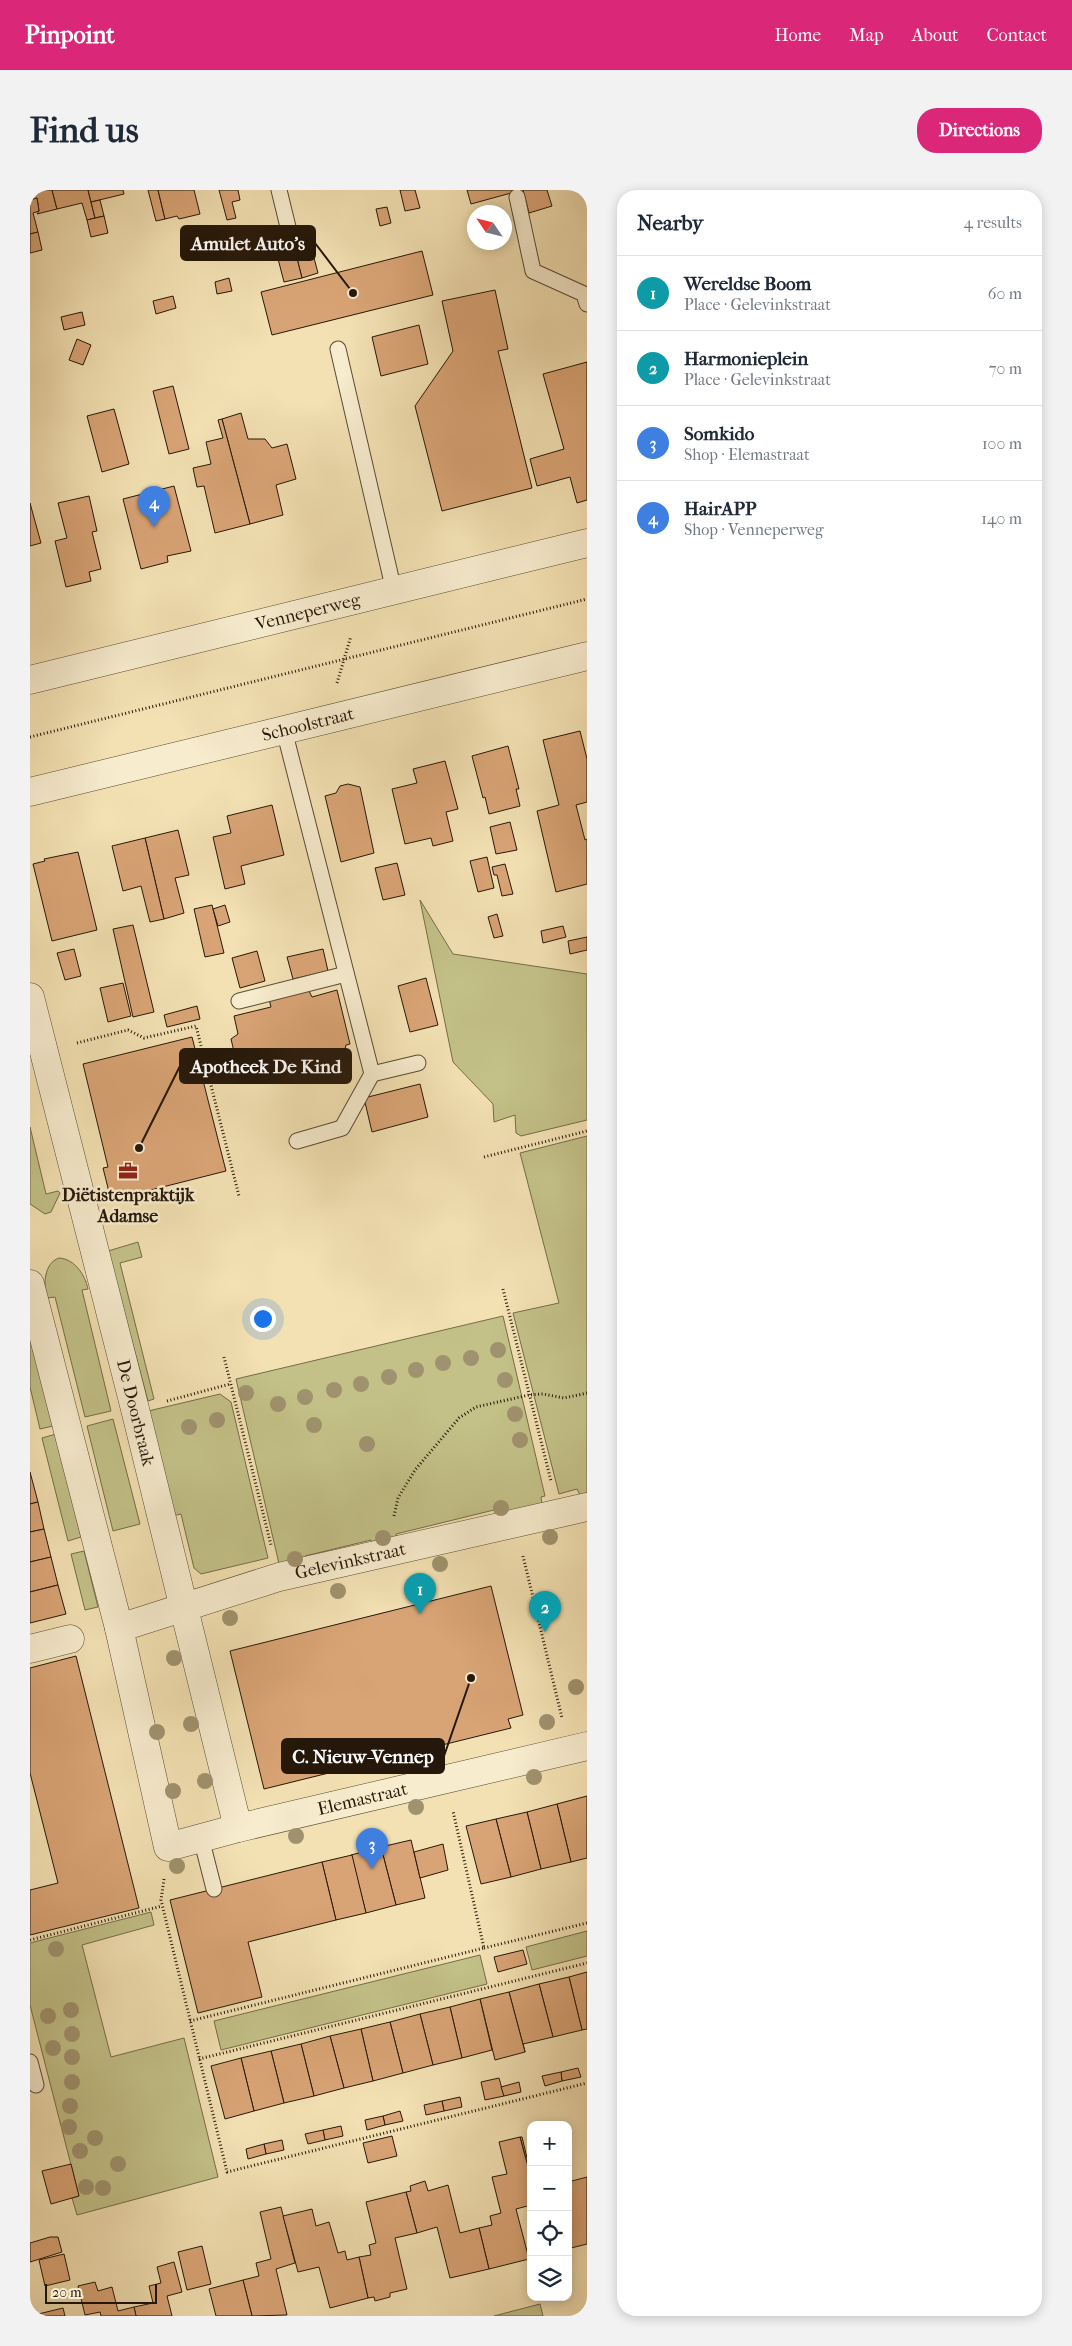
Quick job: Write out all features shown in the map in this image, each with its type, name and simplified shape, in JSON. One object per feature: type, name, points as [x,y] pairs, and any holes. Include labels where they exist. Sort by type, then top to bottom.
[{"type":"street","name":"Venneperweg","points":[[30,680],[587,543]]},
{"type":"street","name":"Schoolstraat","points":[[30,792],[587,656]]},
{"type":"street","name":"De Doorbraak","points":[[30,997],[135,1409],[238,1828]]},
{"type":"street","points":[[30,1284],[119,1628],[168,1847]]},
{"type":"street","name":"Gelevinkstraat","points":[[119,1628],[279,1577],[516,1524],[587,1506]]},
{"type":"street","points":[[30,1648],[70,1639]]},
{"type":"street","name":"Elemastraat","points":[[168,1847],[238,1828],[578,1748]]},
{"type":"lane","points":[[279,190],[288,227]]},
{"type":"lane","points":[[517,197],[533,271],[584,294],[587,304]]},
{"type":"lane","points":[[338,349],[394,591]]},
{"type":"lane","points":[[284,730],[372,1074],[342,1128],[297,1141]]},
{"type":"lane","points":[[239,1001],[346,974]]},
{"type":"lane","points":[[372,1074],[418,1063]]},
{"type":"lane","points":[[200,1838],[214,1889]]},
{"type":"lane","points":[[30,2062],[36,2085]]},
{"type":"path","points":[[326,720],[362,598]]},
{"type":"path","points":[[30,737],[587,599]]},
{"type":"path","points":[[44,1052],[128,1030],[144,1038],[196,1026],[239,1196]]},
{"type":"path","points":[[484,1157],[587,1131]]},
{"type":"path","points":[[503,1289],[559,1514]]},
{"type":"path","points":[[224,1357],[279,1577]]},
{"type":"path","points":[[396,1551],[392,1525],[398,1498],[415,1470],[460,1418],[476,1406],[529,1395],[544,1394],[564,1398],[587,1393]]},
{"type":"path","points":[[516,1524],[578,1748]]},
{"type":"path","points":[[446,1779],[484,1948]]},
{"type":"path","points":[[168,1847],[161,1900],[162,1906],[227,2172],[587,2083]]},
{"type":"path","points":[[30,1940],[162,1906]]},
{"type":"path","points":[[190,2021],[587,1923]]},
{"type":"path","points":[[199,2059],[587,1963]]},
{"type":"shaded area","points":[[420,900],[453,954],[587,974],[587,1120],[521,1136],[516,1133],[515,1115],[494,1122],[493,1104],[453,1062]]},
{"type":"shaded area","points":[[30,1127],[46,1194],[58,1191],[60,1193],[51,1212],[45,1214],[30,1204]]},
{"type":"shaded area","points":[[587,1136],[587,1493],[580,1495],[577,1489],[559,1494],[513,1313],[559,1303],[520,1153]]},
{"type":"shaded area","points":[[138,1242],[142,1257],[120,1263],[154,1399],[148,1401],[108,1251]]},
{"type":"shaded area","points":[[59,1258],[70,1261],[82,1273],[87,1284],[88,1289],[82,1290],[111,1411],[85,1417],[55,1297],[47,1298],[46,1293],[45,1281],[48,1269]]},
{"type":"shaded area","points":[[503,1316],[545,1496],[541,1497],[542,1504],[496,1515],[494,1510],[396,1534],[397,1539],[373,1545],[371,1540],[305,1556],[306,1561],[280,1568],[236,1379]]},
{"type":"shaded area","points":[[30,1335],[53,1426],[40,1429],[30,1387]]},
{"type":"shaded area","points":[[220,1394],[231,1402],[268,1558],[201,1574],[194,1568],[181,1514],[168,1517],[144,1412]]},
{"type":"shaded area","points":[[113,1419],[140,1524],[113,1531],[87,1426]]},
{"type":"shaded area","points":[[56,1434],[81,1537],[68,1541],[42,1438]]},
{"type":"shaded area","points":[[84,1551],[98,1607],[85,1610],[71,1554]]},
{"type":"shaded area","points":[[151,1912],[154,1925],[82,1945],[111,2057],[184,2038],[218,2177],[77,2215],[72,2198],[79,2196],[30,2005],[30,1943]]},
{"type":"shaded area","points":[[587,1931],[587,1956],[532,1970],[526,1947]]},
{"type":"shaded area","points":[[480,1955],[487,1984],[221,2050],[214,2021]]},
{"type":"shaded area","points":[[540,2304],[543,2316],[494,2316]]},
{"type":"building","points":[[30,190],[52,190],[57,209],[37,214],[39,211],[37,198],[30,200]]},
{"type":"building","points":[[52,190],[88,190],[95,218],[87,220],[82,203],[57,209]]},
{"type":"building","points":[[88,190],[123,190],[124,194],[91,202]]},
{"type":"building","points":[[148,190],[158,190],[165,219],[156,221]]},
{"type":"building","points":[[158,190],[194,190],[200,214],[179,219],[177,216],[165,219]]},
{"type":"building","points":[[219,190],[238,190],[240,200],[232,202],[236,218],[227,220]]},
{"type":"building","points":[[400,190],[415,190],[420,208],[405,211]]},
{"type":"building","points":[[467,190],[522,190],[471,204]]},
{"type":"building","points":[[523,190],[547,190],[552,206],[529,213]]},
{"type":"building","points":[[37,198],[39,211],[33,213],[38,232],[30,234],[30,200]]},
{"type":"building","points":[[100,200],[104,216],[95,218],[91,202]]},
{"type":"building","points":[[387,207],[391,223],[380,226],[376,209]]},
{"type":"building","points":[[104,216],[108,233],[91,237],[87,220]]},
{"type":"building","points":[[38,232],[42,250],[30,253],[30,234]]},
{"type":"building","points":[[309,239],[318,273],[302,278],[293,243]]},
{"type":"building","points":[[293,243],[302,278],[284,282],[275,247]]},
{"type":"building","points":[[422,251],[433,295],[272,335],[261,292]]},
{"type":"building","points":[[229,278],[232,291],[217,294],[215,282]]},
{"type":"building","points":[[495,290],[508,349],[498,351],[532,488],[442,511],[415,406],[453,351],[442,301]]},
{"type":"building","points":[[173,296],[176,308],[156,314],[153,301]]},
{"type":"building","points":[[82,312],[85,325],[64,330],[61,317]]},
{"type":"building","points":[[419,325],[428,364],[381,376],[372,337]]},
{"type":"building","points":[[77,339],[91,345],[83,365],[69,360]]},
{"type":"building","points":[[587,362],[587,500],[577,503],[570,477],[537,486],[530,459],[564,449],[543,374]]},
{"type":"building","points":[[173,386],[189,449],[169,454],[153,391]]},
{"type":"building","points":[[114,409],[129,464],[102,472],[87,416]]},
{"type":"building","points":[[241,413],[248,439],[265,439],[272,448],[287,444],[296,479],[276,485],[283,515],[250,524],[222,419]]},
{"type":"building","points":[[222,419],[250,524],[215,533],[204,486],[197,487],[193,468],[211,464],[206,442],[223,438],[218,420]]},
{"type":"building","points":[[174,486],[191,551],[167,556],[168,562],[141,569],[123,499]]},
{"type":"building","points":[[89,496],[97,531],[92,532],[101,569],[89,572],[91,581],[66,587],[55,541],[67,538],[58,503]]},
{"type":"building","points":[[30,503],[41,543],[30,546]]},
{"type":"building","points":[[580,731],[587,759],[587,802],[576,805],[585,840],[587,839],[587,884],[556,892],[537,811],[559,805],[543,740]]},
{"type":"building","points":[[508,746],[519,789],[516,789],[520,806],[489,814],[472,756]]},
{"type":"building","points":[[445,761],[458,809],[446,812],[453,841],[433,846],[431,838],[405,844],[392,789],[417,783],[413,769]]},
{"type":"building","points":[[348,784],[360,787],[374,853],[341,862],[325,796],[336,793],[340,786]]},
{"type":"building","points":[[272,805],[284,855],[241,866],[245,884],[225,889],[213,837],[231,833],[227,816]]},
{"type":"building","points":[[510,822],[517,850],[496,854],[490,827]]},
{"type":"building","points":[[178,830],[189,875],[175,878],[184,913],[164,919],[145,838]]},
{"type":"building","points":[[145,838],[164,919],[150,922],[141,886],[123,891],[112,846]]},
{"type":"building","points":[[78,852],[97,930],[52,941],[33,864],[45,861],[44,859]]},
{"type":"building","points":[[487,857],[494,888],[478,892],[470,861]]},
{"type":"building","points":[[397,863],[405,895],[383,900],[375,868]]},
{"type":"building","points":[[505,864],[513,894],[502,896],[497,875],[494,875],[492,867]]},
{"type":"building","points":[[212,905],[224,953],[205,957],[194,909]]},
{"type":"building","points":[[225,905],[230,922],[218,926],[213,909]]},
{"type":"building","points":[[497,914],[503,936],[494,938],[488,917]]},
{"type":"building","points":[[133,925],[154,1012],[133,1017],[113,929]]},
{"type":"building","points":[[563,926],[566,937],[543,943],[541,931]]},
{"type":"building","points":[[587,937],[587,950],[570,954],[568,941]]},
{"type":"building","points":[[74,949],[81,976],[65,980],[57,953]]},
{"type":"building","points":[[323,949],[328,971],[293,979],[287,957]]},
{"type":"building","points":[[257,951],[265,981],[240,988],[232,958]]},
{"type":"building","points":[[426,978],[438,1025],[410,1032],[398,986]]},
{"type":"building","points":[[123,983],[131,1016],[108,1022],[100,988]]},
{"type":"building","points":[[308,989],[312,997],[337,990],[350,1044],[346,1045],[342,1061],[262,1080],[252,1069],[247,1070],[244,1058],[235,1056],[231,1039],[238,1034],[234,1016],[271,1007],[269,999]]},
{"type":"building","points":[[197,1006],[200,1019],[167,1027],[164,1015]]},
{"type":"building","points":[[192,1037],[226,1171],[111,1200],[103,1168],[108,1167],[83,1064]]},
{"type":"building","points":[[420,1084],[428,1117],[372,1132],[364,1098]]},
{"type":"building","points":[[30,1472],[38,1502],[30,1504]]},
{"type":"building","points":[[38,1502],[44,1529],[30,1532],[30,1504]]},
{"type":"building","points":[[44,1529],[51,1557],[30,1562],[30,1532]]},
{"type":"building","points":[[51,1557],[58,1585],[30,1592],[30,1562]]},
{"type":"building","points":[[58,1585],[66,1614],[30,1623],[30,1592]]},
{"type":"building","points":[[491,1586],[523,1715],[508,1719],[511,1728],[264,1789],[230,1651]]},
{"type":"building","points":[[76,1656],[139,1908],[30,1935],[30,1890],[58,1883],[30,1773],[30,1668]]},
{"type":"building","points":[[587,1796],[587,1858],[571,1862],[557,1804]]},
{"type":"building","points":[[557,1804],[571,1862],[541,1869],[527,1812]]},
{"type":"building","points":[[527,1812],[541,1869],[511,1877],[496,1819]]},
{"type":"building","points":[[496,1819],[511,1877],[481,1884],[466,1826]]},
{"type":"building","points":[[411,1840],[425,1898],[396,1905],[381,1847]]},
{"type":"building","points":[[443,1844],[448,1870],[420,1878],[414,1852]]},
{"type":"building","points":[[381,1847],[396,1905],[366,1913],[351,1855]]},
{"type":"building","points":[[352,1855],[366,1913],[336,1920],[322,1862]]},
{"type":"building","points":[[322,1862],[336,1920],[248,1942],[262,1997],[198,2013],[170,1900]]},
{"type":"building","points":[[523,1950],[527,1964],[498,1972],[494,1957]]},
{"type":"building","points":[[587,1972],[587,2029],[582,2030],[569,1977]]},
{"type":"building","points":[[569,1977],[582,2030],[553,2037],[539,1984]]},
{"type":"building","points":[[539,1984],[553,2037],[523,2044],[525,2052],[509,1992]]},
{"type":"building","points":[[509,1992],[525,2052],[495,2060],[480,1999]]},
{"type":"building","points":[[480,1999],[492,2050],[462,2058],[450,2007]]},
{"type":"building","points":[[450,2007],[462,2058],[433,2065],[420,2014]]},
{"type":"building","points":[[420,2014],[433,2065],[403,2073],[390,2022]]},
{"type":"building","points":[[390,2022],[403,2073],[373,2081],[361,2029]]},
{"type":"building","points":[[361,2029],[373,2081],[344,2088],[330,2036]]},
{"type":"building","points":[[330,2036],[344,2088],[314,2096],[301,2044]]},
{"type":"building","points":[[301,2044],[314,2096],[284,2103],[271,2051]]},
{"type":"building","points":[[271,2051],[284,2103],[254,2111],[241,2058]]},
{"type":"building","points":[[241,2058],[254,2111],[225,2119],[211,2066]]},
{"type":"building","points":[[578,2068],[581,2077],[562,2081],[561,2072]]},
{"type":"building","points":[[561,2072],[562,2081],[545,2086],[542,2076]]},
{"type":"building","points":[[499,2078],[504,2096],[485,2100],[481,2082]]},
{"type":"building","points":[[519,2082],[521,2092],[504,2096],[501,2087]]},
{"type":"building","points":[[460,2097],[462,2107],[444,2111],[442,2101]]},
{"type":"building","points":[[442,2101],[444,2111],[426,2115],[424,2105]]},
{"type":"building","points":[[400,2111],[403,2121],[385,2125],[383,2116]]},
{"type":"building","points":[[383,2116],[385,2125],[367,2130],[365,2120]]},
{"type":"building","points":[[341,2126],[343,2136],[325,2140],[323,2130]]},
{"type":"building","points":[[323,2130],[325,2140],[308,2144],[305,2134]]},
{"type":"building","points":[[392,2136],[397,2156],[368,2163],[363,2143]]},
{"type":"building","points":[[520,2137],[522,2137],[527,2163]]},
{"type":"building","points":[[520,2137],[527,2163],[527,2206],[516,2209],[527,2251],[527,2260],[489,2269],[479,2228],[492,2225],[490,2216],[501,2213],[492,2177],[507,2174],[499,2142]]},
{"type":"building","points":[[282,2140],[284,2150],[266,2154],[264,2144]]},
{"type":"building","points":[[264,2144],[266,2154],[248,2159],[246,2149]]},
{"type":"building","points":[[71,2164],[79,2196],[51,2204],[42,2171]]},
{"type":"building","points":[[587,2177],[587,2244],[572,2248],[572,2211],[572,2181]]},
{"type":"building","points":[[425,2181],[428,2191],[448,2185],[460,2233],[479,2228],[489,2269],[450,2278],[437,2227],[417,2233],[406,2192],[411,2191],[410,2186]]},
{"type":"building","points":[[406,2192],[417,2233],[395,2238],[407,2289],[390,2293],[390,2297],[375,2301],[374,2297],[368,2298],[359,2257],[371,2255],[369,2245],[376,2243],[366,2202]]},
{"type":"building","points":[[281,2207],[295,2263],[276,2269],[287,2315],[252,2316],[243,2280],[259,2276],[256,2263],[271,2259],[260,2212]]},
{"type":"building","points":[[312,2209],[316,2226],[329,2222],[338,2253],[345,2251],[347,2260],[359,2257],[368,2298],[330,2308],[319,2267],[298,2272],[283,2216]]},
{"type":"building","points":[[50,2237],[58,2237],[62,2252],[30,2262],[30,2243]]},
{"type":"building","points":[[202,2246],[211,2284],[187,2290],[178,2252]]},
{"type":"building","points":[[64,2254],[70,2280],[45,2286],[39,2260]]},
{"type":"building","points":[[174,2262],[182,2292],[167,2296],[172,2316],[136,2316],[134,2307],[153,2303],[149,2286],[161,2283],[157,2267]]},
{"type":"building","points":[[243,2280],[252,2316],[216,2316],[209,2289]]},
{"type":"building","points":[[95,2282],[98,2291],[112,2287],[118,2311],[134,2307],[136,2316],[101,2316],[100,2312],[85,2315],[78,2286]]},
{"type":"building","points":[[63,2308],[65,2316],[30,2316]]},
{"type":"place","name":"Amulet Auto's","points":[[353,293]]},
{"type":"place","name":"HairAPP","points":[[154,527]]},
{"type":"place","name":"Apotheek De Kind","points":[[139,1148]]},
{"type":"place","name":"Diëtistenpraktijk Adamse","points":[[128,1171]]},
{"type":"place","name":"Wereldse Boom","points":[[420,1614]]},
{"type":"place","name":"Harmonieplein","points":[[545,1632]]},
{"type":"place","name":"C. Nieuw-Vennep","points":[[471,1678]]},
{"type":"place","name":"Somkido","points":[[372,1869]]}]
